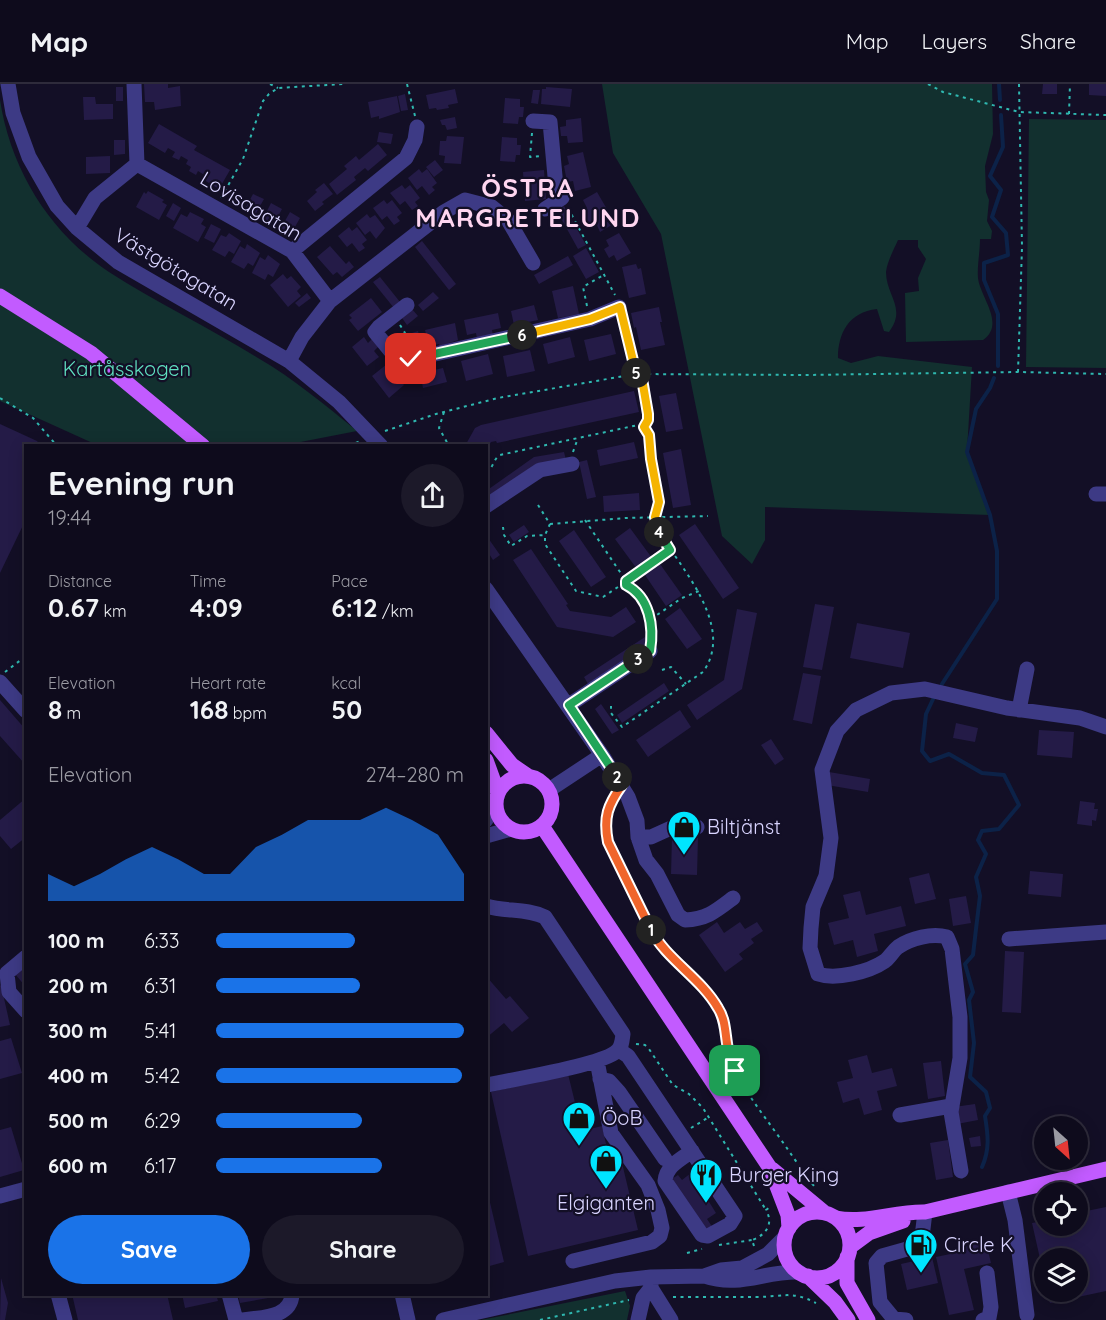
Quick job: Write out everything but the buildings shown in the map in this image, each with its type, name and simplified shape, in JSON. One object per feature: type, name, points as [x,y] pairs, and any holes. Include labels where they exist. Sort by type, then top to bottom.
[{"type":"main road","points":[[0,296],[91,353],[201,444]]},
{"type":"main road","points":[[488,736],[512,765],[543,783],[549,790],[552,809],[542,826],[530,831],[517,831],[511,829],[499,818],[488,767]]},
{"type":"main road","points":[[496,797],[510,779],[528,776]]},
{"type":"main road","points":[[542,826],[770,1168],[788,1215],[785,1253],[793,1267],[835,1302],[848,1320]]},
{"type":"main road","points":[[770,1168],[847,1231],[849,1252],[847,1283],[868,1320]]},
{"type":"main road","points":[[787,1232],[796,1220],[814,1212],[849,1221],[909,1212],[925,1212],[1106,1169]]},
{"type":"main road","points":[[803,1274],[822,1277],[834,1272],[840,1268],[849,1252],[869,1233],[888,1225],[911,1220],[925,1212]]},
{"type":"street","name":"Västgötagatan","points":[[8,84],[13,113],[29,158],[57,206],[78,228],[118,262],[289,361],[321,386],[377,440]]},
{"type":"street","points":[[78,228],[95,198],[137,164],[134,84]]},
{"type":"street","points":[[532,121],[550,122],[556,187],[562,198],[545,209]]},
{"type":"street","points":[[292,251],[406,158],[415,140],[417,127]]},
{"type":"street","name":"Lovisagatan","points":[[137,164],[292,251],[330,301]]},
{"type":"street","points":[[289,361],[302,337],[330,301],[444,212],[465,200],[492,207],[504,215],[533,263]]},
{"type":"street","points":[[407,306],[375,332],[398,360],[590,319],[620,307]]},
{"type":"street","points":[[488,505],[540,470],[572,464]]},
{"type":"street","points":[[488,592],[569,705],[622,785],[633,810],[638,837],[646,860],[657,874],[678,915],[685,920],[701,919],[733,898]]},
{"type":"street","points":[[569,705],[650,651]]},
{"type":"street","points":[[1018,710],[1027,669]]},
{"type":"street","points":[[0,682],[24,709]]},
{"type":"street","points":[[961,1171],[951,1106],[960,1058],[960,1017],[952,949],[947,937],[940,935],[912,941],[896,948],[886,960],[873,967],[840,976],[828,978],[818,974],[813,963],[810,948],[813,907],[826,876],[831,838],[822,770],[837,731],[844,722],[856,710],[891,693],[925,689],[1018,710],[1080,718],[1106,727]]},
{"type":"street","points":[[549,790],[602,755]]},
{"type":"street","points":[[488,815],[496,797]]},
{"type":"street","points":[[638,837],[651,837],[682,823],[697,827]]},
{"type":"street","points":[[488,835],[511,829]]},
{"type":"street","points":[[488,907],[501,910],[534,912],[545,917],[624,1034],[620,1048],[597,1061],[488,1085]]},
{"type":"street","points":[[1009,939],[1106,932]]},
{"type":"street","points":[[24,959],[7,973],[9,992],[24,1009]]},
{"type":"street","points":[[620,1048],[628,1056],[692,1151],[735,1216],[730,1224],[708,1236],[702,1235],[666,1181],[666,1172],[692,1151]]},
{"type":"street","points":[[573,1261],[652,1242],[660,1236],[662,1228],[648,1185],[611,1133],[597,1061]]},
{"type":"street","points":[[600,1079],[609,1082],[619,1092],[665,1159]]},
{"type":"street","points":[[900,1115],[951,1106]]},
{"type":"street","points":[[0,1196],[24,1190]]},
{"type":"street","points":[[1008,1192],[1015,1220],[1027,1315]]},
{"type":"street","points":[[906,1320],[894,1319],[880,1302],[876,1263],[882,1256],[906,1249],[920,1241],[925,1212]]},
{"type":"street","points":[[443,1320],[615,1281],[651,1283],[742,1268],[768,1254],[787,1232]]},
{"type":"street","points":[[704,1276],[720,1282],[753,1279],[784,1272],[803,1274]]},
{"type":"street","points":[[983,1320],[989,1318],[991,1307],[987,1273]]},
{"type":"street","points":[[638,1320],[651,1283]]},
{"type":"street","points":[[651,1283],[670,1320]]},
{"type":"street","points":[[59,1296],[65,1320]]},
{"type":"street","points":[[230,1296],[236,1320]]},
{"type":"street","points":[[243,1320],[285,1311],[291,1305],[292,1296]]},
{"type":"street","points":[[402,1296],[408,1320]]},
{"type":"path","points":[[270,84],[278,88],[343,84]]},
{"type":"path","points":[[407,84],[417,127]]},
{"type":"path","points":[[928,84],[942,92],[1019,112],[1106,115]]},
{"type":"path","points":[[1018,372],[1022,247],[1019,84]]},
{"type":"path","points":[[1069,114],[1070,84]]},
{"type":"path","points":[[214,208],[243,159],[262,101],[278,88]]},
{"type":"path","points":[[532,121],[530,157],[553,156]]},
{"type":"path","points":[[562,198],[605,274],[620,307],[636,374]]},
{"type":"path","points":[[590,319],[583,287],[605,274]]},
{"type":"path","points":[[393,316],[405,333],[411,359]]},
{"type":"path","points":[[358,444],[377,440],[444,412],[498,398],[641,373],[805,375],[1018,372],[1106,374]]},
{"type":"path","points":[[641,373],[648,414],[644,427]]},
{"type":"path","points":[[0,398],[33,418],[55,444]]},
{"type":"path","points":[[444,412],[439,428],[448,444]]},
{"type":"path","points":[[488,471],[492,469],[497,457],[501,455],[638,426],[644,427],[649,435],[659,502],[655,517],[657,529],[699,591],[713,640],[707,666],[703,672],[622,727],[611,713],[611,706]]},
{"type":"path","points":[[538,505],[550,524]]},
{"type":"path","points":[[550,524],[585,520],[708,516]]},
{"type":"path","points":[[585,520],[626,581],[626,585]]},
{"type":"path","points":[[550,524],[544,544],[576,591],[603,597],[621,585],[633,589],[651,619],[650,651]]},
{"type":"path","points":[[503,527],[504,535],[511,546],[527,536],[545,535]]},
{"type":"path","points":[[626,581],[670,550]]},
{"type":"path","points":[[651,619],[682,598],[699,591]]},
{"type":"path","points":[[0,675],[24,657]]},
{"type":"path","points":[[662,670],[671,667],[686,684]]},
{"type":"path","points":[[622,785],[611,801],[605,827],[608,842],[632,888],[645,920],[653,935],[708,993],[720,1010],[729,1057],[735,1071],[748,1093],[816,1188]]},
{"type":"path","points":[[620,1048],[640,1044],[649,1049],[672,1084],[689,1094],[703,1108],[744,1168],[766,1210]]},
{"type":"path","points":[[727,1244],[752,1240]]},
{"type":"green space","points":[[602,84],[992,84],[993,134],[985,166],[986,192],[989,200],[987,221],[992,231],[991,239],[980,239],[978,273],[992,318],[989,334],[983,340],[906,342],[905,293],[919,291],[918,278],[926,259],[918,247],[918,240],[898,240],[886,272],[896,309],[894,324],[889,332],[884,331],[877,309],[859,314],[852,319],[843,332],[838,358],[851,363],[878,356],[972,367],[967,451],[990,515],[765,507],[765,540],[752,564],[722,536],[661,234],[613,153]]},
{"type":"green space","name":"Kartåsskogen","points":[[0,100],[13,151],[24,175],[36,197],[68,238],[109,272],[240,347],[284,375],[357,431],[290,444],[95,444],[0,401]]},
{"type":"green space","points":[[1029,119],[1106,120],[1106,368],[1026,367]]},
{"type":"green space","points":[[625,1291],[630,1306],[627,1320],[481,1320]]},
{"type":"waterway","points":[[999,84],[1000,100]]},
{"type":"waterway","points":[[998,366],[998,314],[984,280],[984,263],[1008,255],[1006,233],[992,217],[1001,190],[990,176],[1003,147],[1001,115]]},
{"type":"waterway","points":[[942,684],[997,599],[997,551],[990,515],[967,452],[976,409],[994,378]]},
{"type":"waterway","points":[[935,695],[926,714],[922,751],[930,761],[949,754],[982,773],[1004,775],[1019,805],[999,829],[982,831],[978,840],[986,854],[976,877],[980,896],[973,955],[965,964],[973,992],[969,1000],[974,1043],[970,1077],[986,1092],[990,1108],[985,1116],[988,1142],[982,1167]]},
{"type":"place","name":"Biltjänst","points":[[684,856]]},
{"type":"place","name":"ÖoB","points":[[579,1147]]},
{"type":"place","name":"Elgiganten","points":[[606,1190]]},
{"type":"place","name":"Burger King","points":[[706,1204]]},
{"type":"place","name":"Circle K","points":[[921,1274]]},
{"type":"district","name":"ÖSTRA MARGRETELUND","points":[[528,203]]},
{"type":"route","points":[[411,359],[590,319],[620,307],[636,374],[641,373],[648,414],[644,427],[649,435],[659,502],[655,517],[657,529],[670,550],[626,581],[626,585],[633,589],[651,619],[650,651],[569,705],[622,785],[611,801],[605,827],[608,842],[617,862],[632,888],[653,935],[708,993],[720,1010],[729,1057],[735,1071]]}]
